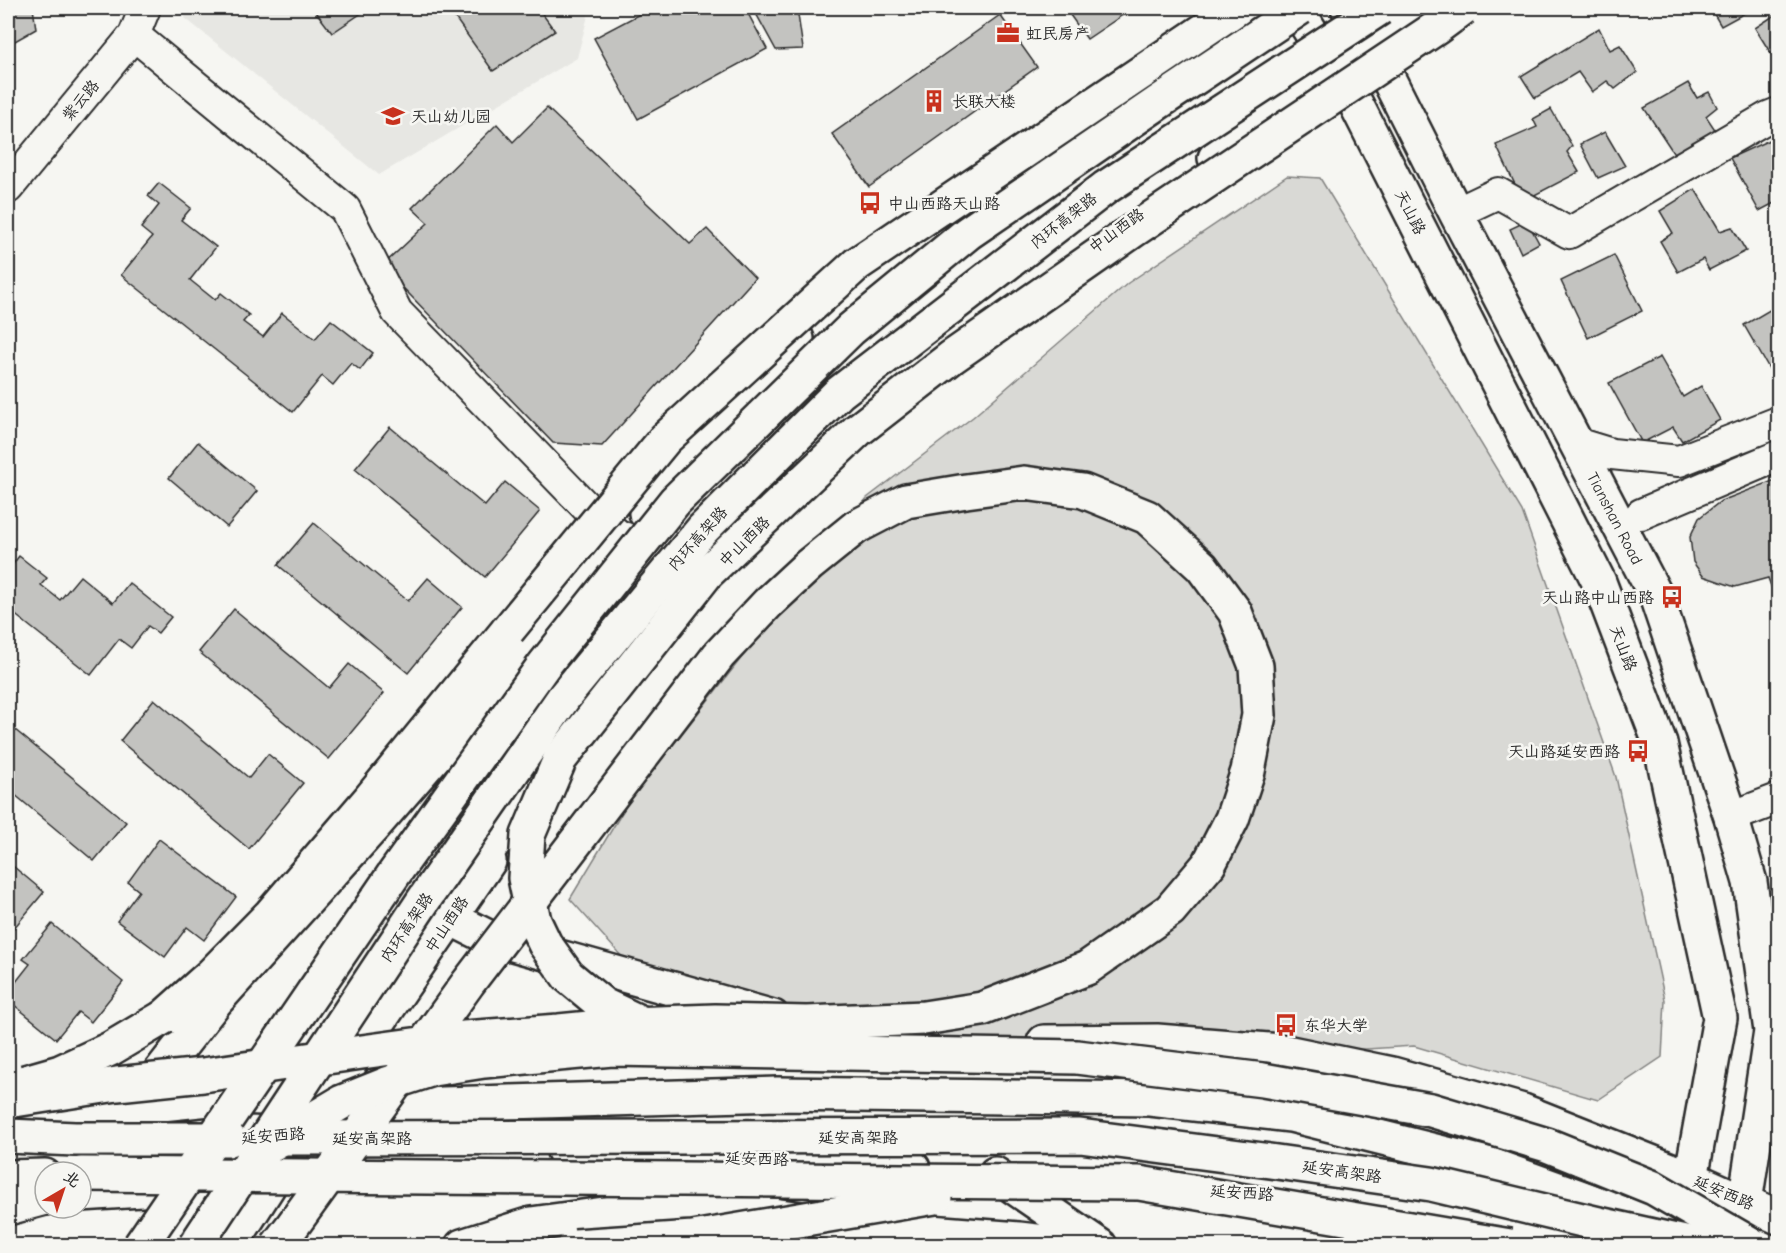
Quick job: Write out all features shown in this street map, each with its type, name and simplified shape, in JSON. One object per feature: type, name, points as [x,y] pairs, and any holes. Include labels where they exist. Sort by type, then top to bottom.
[{"type":"main road","points":[[114,1140],[133,1107],[215,1002],[374,826],[624,539],[770,364],[909,236],[1221,8]]},
{"type":"main road","points":[[8,1086],[60,1072],[110,1050],[164,1017],[211,975],[271,915],[369,800],[665,439],[857,264],[1237,8]]},
{"type":"main road","points":[[140,1245],[394,874],[537,675],[675,501],[851,329],[968,233],[1298,8]]},
{"type":"main road","name":"天山路","points":[[1298,8],[1356,104],[1599,582],[1660,743],[1720,1018],[1691,1178],[1699,1244]]},
{"type":"main road","name":"Tianshan Road","points":[[1348,8],[1387,76],[1656,596],[1731,817],[1750,882],[1771,1032],[1746,1201],[1737,1245]]},
{"type":"main road","name":"内环高架路","points":[[195,1245],[416,911],[564,697],[702,530],[839,393],[1096,195],[1380,8]]},
{"type":"main road","name":"中山西路","points":[[230,1245],[303,1132],[531,800],[708,577],[828,456],[959,345],[1336,70],[1432,8]]},
{"type":"main road","points":[[93,1184],[166,1151],[222,1121],[271,1087],[364,1005],[707,573],[858,430],[952,357],[1134,230],[1463,8]]},
{"type":"main road","points":[[8,1101],[117,1084],[203,1075],[350,1054],[418,1044],[430,1042],[464,1038],[641,1023],[715,1021],[807,1023],[924,1018],[982,1009],[1087,968],[1170,910],[1209,864],[1232,819],[1248,771],[1259,715],[1256,666],[1236,612],[1202,567],[1147,517],[1083,491],[1024,483],[966,491],[906,501],[856,527],[809,565],[768,603],[719,655],[468,983],[436,1028],[429,1037],[422,1046],[348,1148],[293,1225],[277,1245]]},
{"type":"main road","points":[[128,1245],[167,1188],[206,1140],[216,1114],[624,539]]},
{"type":"main road","points":[[560,759],[528,835],[525,878],[534,921],[545,944],[568,976],[603,1005],[673,1037],[750,1052]]},
{"type":"main road","points":[[450,918],[488,937],[800,1025],[934,1044]]},
{"type":"main road","name":"延安西路","points":[[326,1100],[388,1092],[503,1070],[934,1044],[1157,1041],[1281,1051],[1392,1074],[1523,1111],[1691,1178],[1779,1217]]},
{"type":"main road","name":"延安西路","points":[[1039,1042],[1150,1099]]},
{"type":"main road","points":[[128,1245],[189,1197],[342,1102],[433,1069],[504,1059],[612,1049],[1077,1057],[1263,1080],[1431,1110],[1547,1145],[1654,1188],[1754,1245]]},
{"type":"main road","name":"延安西路","points":[[8,1086],[85,1110]]},
{"type":"main road","points":[[684,1203],[780,1157],[777,1094]]},
{"type":"main road","name":"延安西路","points":[[8,1114],[133,1107],[228,1098],[326,1100],[377,1106],[777,1094],[1150,1099],[1291,1115],[1491,1165],[1699,1244]]},
{"type":"main road","name":"延安西路","points":[[8,1143],[206,1140],[363,1129],[622,1155],[780,1157],[1009,1178],[1275,1194],[1440,1223],[1501,1245]]},
{"type":"main road","name":"延安高架路","points":[[8,1136],[111,1139],[1080,1136],[1277,1161],[1431,1185],[1599,1224],[1699,1244]]},
{"type":"main road","points":[[93,1193],[622,1155]]},
{"type":"main road","points":[[93,1174],[1009,1178],[1139,1183],[1510,1245]]},
{"type":"main road","points":[[8,1177],[33,1176]]},
{"type":"main road","points":[[575,1245],[693,1238],[1009,1178],[1100,1245]]},
{"type":"main road","points":[[8,1200],[33,1199]]},
{"type":"main road","points":[[8,1208],[33,1201]]},
{"type":"main road","points":[[462,1245],[531,1224],[684,1203],[854,1226],[1079,1245]]},
{"type":"street","name":"紫云路","points":[[8,188],[134,35],[145,8]]},
{"type":"street","points":[[134,35],[345,209],[397,312],[595,516],[624,539]]},
{"type":"street","points":[[1456,213],[1498,193],[1569,233],[1768,117],[1779,113]]},
{"type":"street","points":[[1576,443],[1612,454],[1679,461],[1779,423]]},
{"type":"street","points":[[1641,513],[1779,456]]},
{"type":"street","points":[[1731,817],[1779,800]]},
{"type":"shaded area","name":"天山幼儿园","points":[[188,8],[590,8],[577,58],[379,175],[185,18]]},
{"type":"shaded area","points":[[1287,176],[1320,178],[1522,511],[1616,777],[1665,1000],[1662,1057],[1598,1100],[1414,1046],[1017,1071],[660,999],[570,899],[629,801],[867,498],[973,417],[1128,283]]},
{"type":"building","points":[[8,8],[33,8],[36,29],[8,45]]},
{"type":"building","points":[[313,8],[369,8],[332,33]]},
{"type":"building","points":[[448,8],[538,8],[555,31],[493,71]]},
{"type":"building","points":[[651,8],[745,8],[767,49],[638,119],[594,38]]},
{"type":"building","points":[[753,8],[797,8],[803,49],[776,50]]},
{"type":"building","points":[[1065,8],[1133,8],[1087,39]]},
{"type":"building","points":[[1701,8],[1754,8],[1721,26],[1711,9],[1705,14]]},
{"type":"building","points":[[1778,13],[1778,65],[1755,28]]},
{"type":"building","name":"长联大楼","points":[[1000,15],[1037,67],[869,187],[832,134]]},
{"type":"building","points":[[1599,28],[1610,50],[1620,45],[1637,72],[1615,89],[1607,81],[1592,92],[1578,72],[1535,98],[1521,76]]},
{"type":"building","points":[[1688,83],[1697,98],[1709,92],[1717,107],[1706,116],[1716,131],[1675,155],[1644,108]]},
{"type":"building","points":[[547,108],[690,244],[707,229],[755,278],[602,446],[553,443],[382,266],[428,223],[412,208],[497,124],[513,142]]},
{"type":"building","points":[[1551,109],[1572,146],[1567,152],[1579,172],[1523,201],[1496,145],[1537,127],[1533,119]]},
{"type":"building","points":[[1605,132],[1625,166],[1598,178],[1580,144]]},
{"type":"building","points":[[1778,136],[1778,201],[1759,211],[1730,158]]},
{"type":"building","points":[[159,183],[191,208],[181,220],[216,247],[190,280],[215,300],[221,293],[249,315],[243,322],[263,337],[282,313],[315,339],[331,320],[373,353],[360,370],[351,363],[333,385],[322,376],[293,412],[121,275],[152,237],[141,228],[159,205],[148,196]]},
{"type":"building","points":[[1695,189],[1720,231],[1732,227],[1746,251],[1709,270],[1703,259],[1678,272],[1660,241],[1673,233],[1660,211]]},
{"type":"building","points":[[1527,221],[1539,243],[1521,253],[1510,229]]},
{"type":"building","points":[[1614,255],[1642,311],[1588,338],[1561,281]]},
{"type":"building","points":[[1778,305],[1778,384],[1744,325]]},
{"type":"building","points":[[1660,357],[1683,397],[1701,386],[1720,420],[1682,441],[1673,427],[1642,443],[1609,383]]},
{"type":"building","points":[[390,427],[485,506],[505,482],[540,511],[485,577],[355,469]]},
{"type":"building","points":[[198,442],[257,491],[227,527],[169,478]]},
{"type":"building","points":[[1778,479],[1778,605],[1768,578],[1735,587],[1703,576],[1693,562],[1690,537],[1699,518],[1721,501]]},
{"type":"building","points":[[314,523],[408,601],[428,578],[462,607],[408,673],[278,565]]},
{"type":"building","points":[[19,556],[47,578],[41,585],[60,600],[80,576],[113,603],[129,583],[171,617],[158,633],[148,626],[131,648],[119,639],[91,675],[8,609],[8,559],[13,564]]},
{"type":"building","points":[[234,609],[329,688],[349,664],[384,693],[329,759],[199,652]]},
{"type":"building","points":[[154,699],[249,778],[268,754],[303,783],[249,849],[120,741]]},
{"type":"building","points":[[8,724],[126,822],[94,861],[8,789]]},
{"type":"building","points":[[159,839],[236,897],[204,940],[187,927],[165,957],[117,921],[139,891],[128,882]]},
{"type":"building","points":[[8,862],[44,892],[9,934],[8,933]]},
{"type":"building","points":[[52,924],[123,982],[91,1022],[78,1012],[56,1039],[8,1000],[8,992],[30,964],[23,959]]},
{"type":"place","name":"虹民房产","points":[[1008,33]]},
{"type":"place","name":"长联大楼","points":[[934,101]]},
{"type":"place","name":"天山幼儿园","points":[[393,116]]},
{"type":"place","name":"中山西路天山路","points":[[870,203]]},
{"type":"place","name":"天山路中山西路","points":[[1672,597]]},
{"type":"place","name":"天山路延安西路","points":[[1638,751]]},
{"type":"place","name":"东华大学","points":[[1286,1025]]}]
